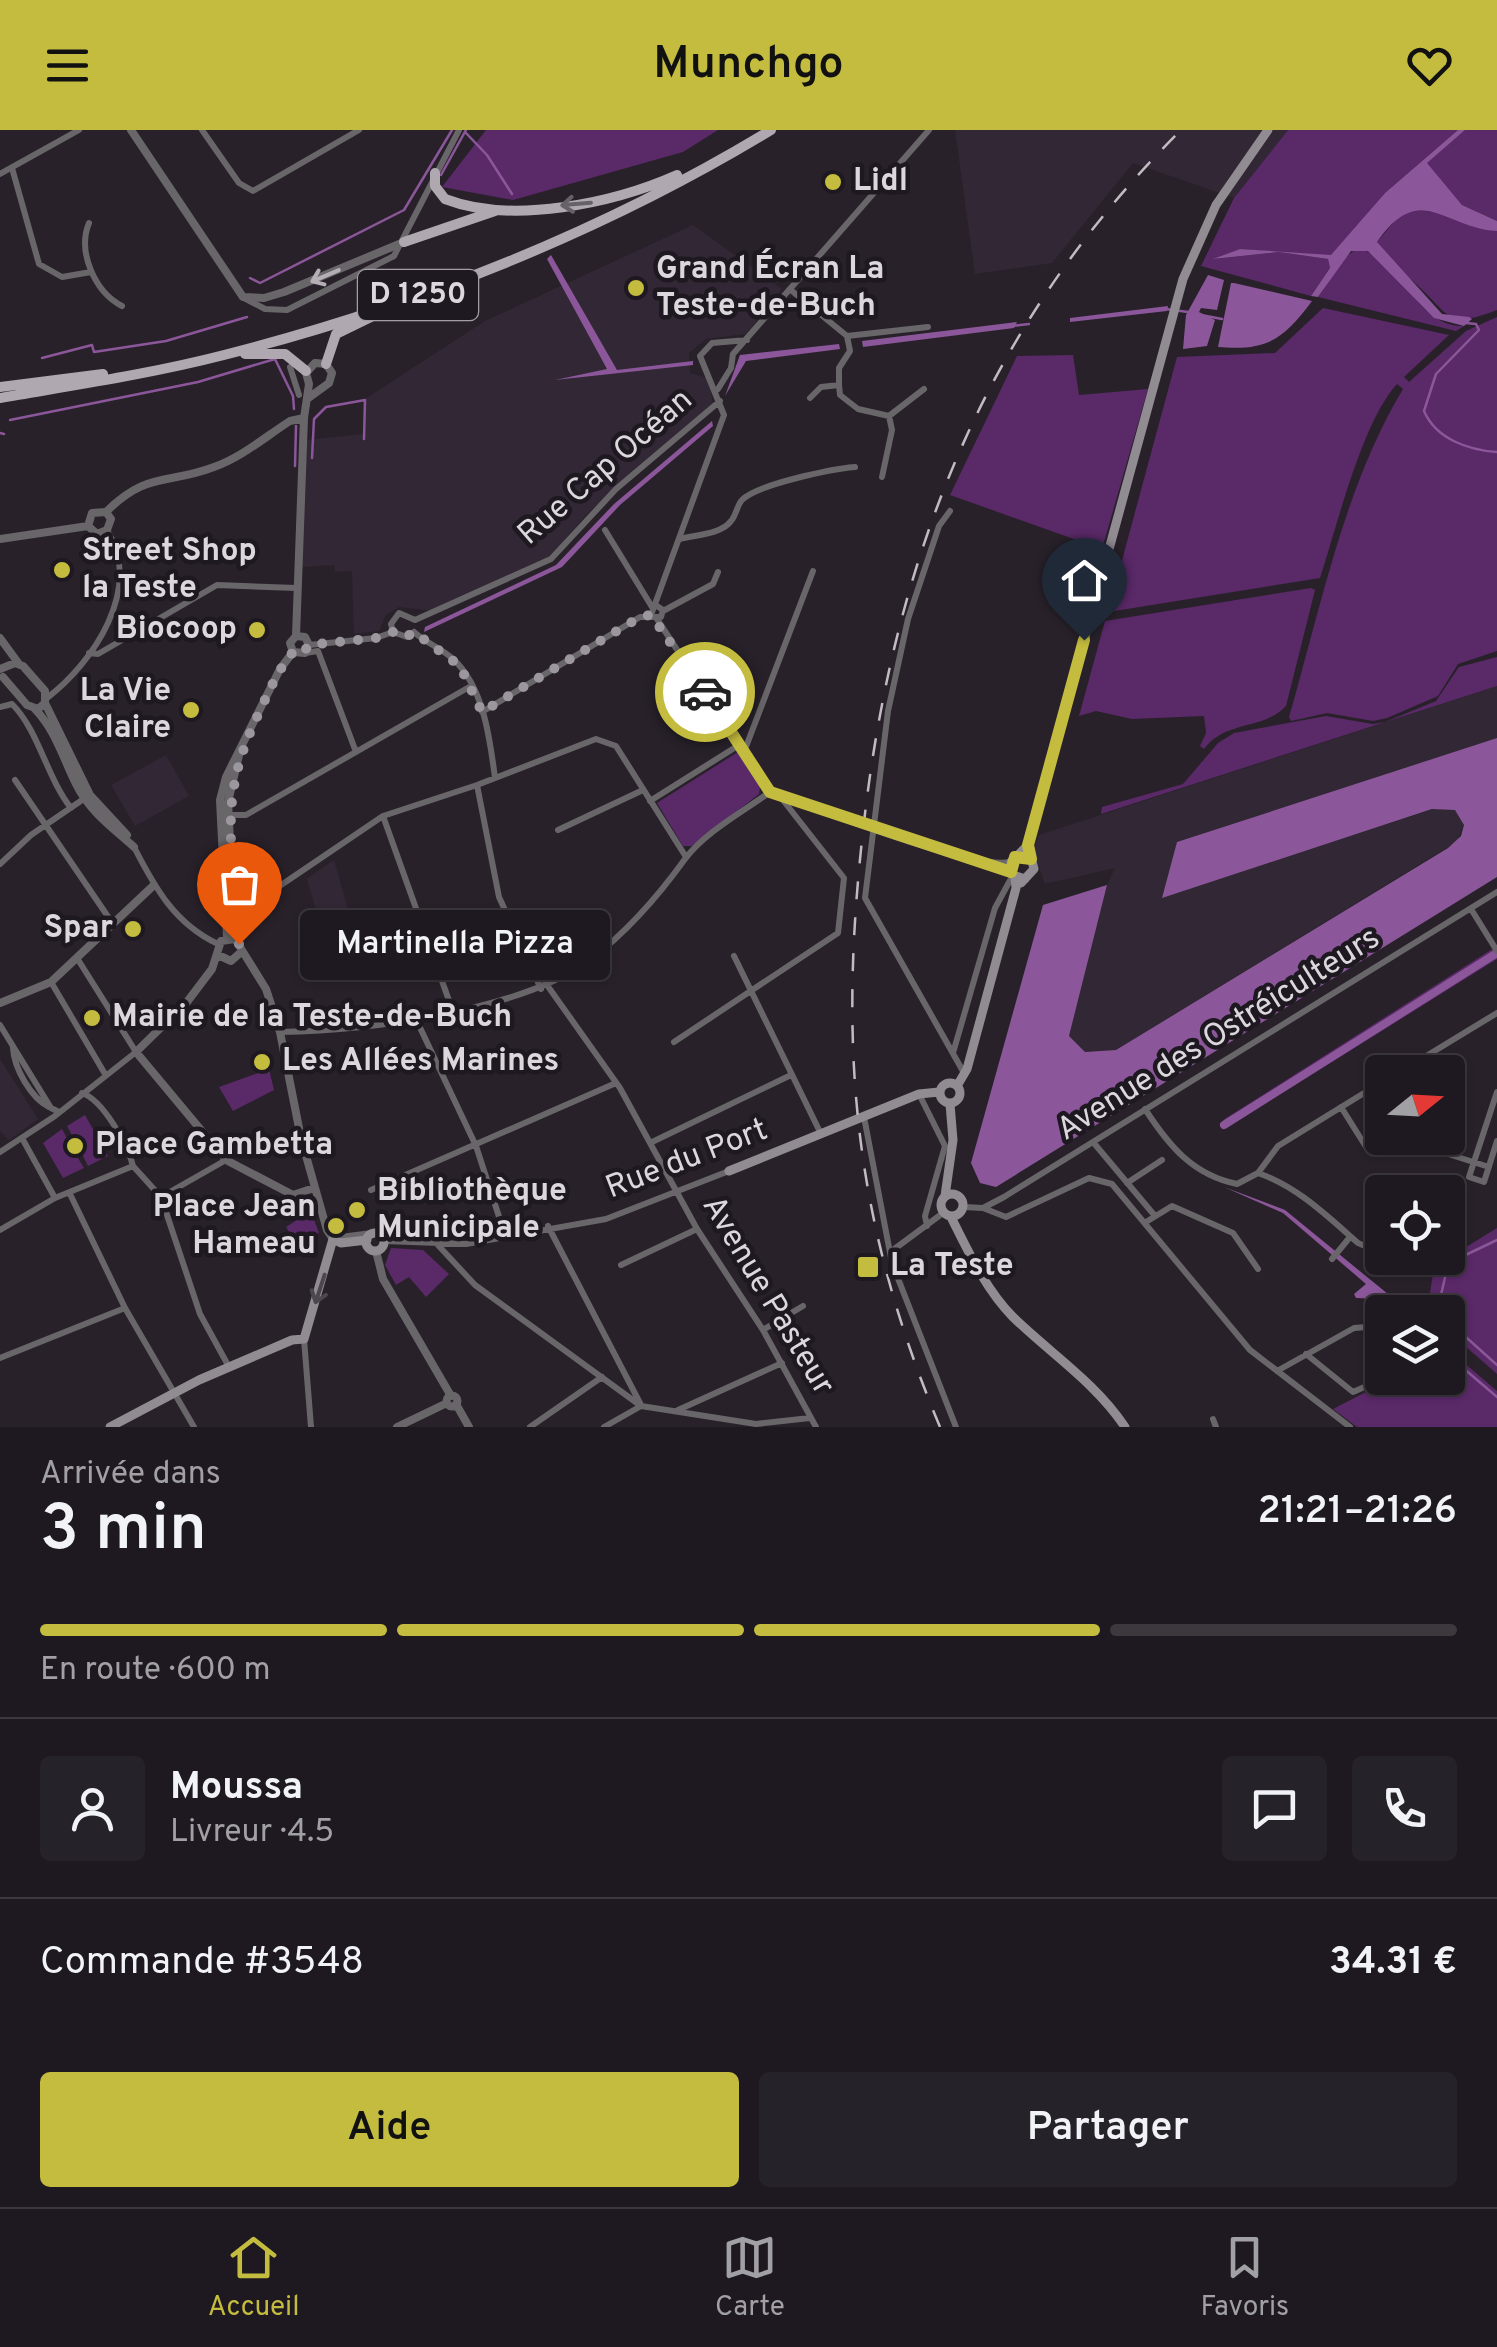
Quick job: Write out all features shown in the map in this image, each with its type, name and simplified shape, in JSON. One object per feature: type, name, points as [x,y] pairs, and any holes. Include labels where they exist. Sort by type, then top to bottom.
[{"type":"main road","points":[[950,1104],[959,1098],[956,1086],[964,1073],[1013,874],[1026,857],[1174,310],[1216,205],[1268,130]]},
{"type":"main road","points":[[435,173],[435,186],[444,199],[506,208],[607,200],[658,183],[768,132]]},
{"type":"main road","name":"D 1250","points":[[0,398],[224,355],[437,288],[606,218],[768,132]]},
{"type":"main road","points":[[404,242],[506,208]]},
{"type":"main road","points":[[326,364],[330,342],[344,329],[437,288]]},
{"type":"main road","points":[[224,355],[285,354],[310,380]]},
{"type":"main road","name":"D 1250","points":[[0,387],[158,368]]},
{"type":"main road","points":[[1013,874],[1034,869],[1026,857]]},
{"type":"main road","points":[[950,1104],[942,1100],[939,1092],[948,1083],[956,1086]]},
{"type":"main road","name":"Rue du Port","points":[[729,1171],[919,1094],[939,1092]]},
{"type":"main road","points":[[950,1104],[954,1140],[945,1196],[980,1272],[1011,1315],[1065,1361],[1125,1427]]},
{"type":"main road","points":[[947,1175],[958,1195],[954,1213]]},
{"type":"main road","points":[[945,1196],[958,1195]]},
{"type":"main road","points":[[110,1427],[229,1367],[292,1340],[304,1339],[332,1238],[341,1243],[370,1237],[384,1241],[376,1251],[368,1248],[370,1237]]},
{"type":"street","points":[[0,174],[79,130]]},
{"type":"street","points":[[130,130],[243,297],[265,310],[293,308],[384,263],[404,242],[459,130]]},
{"type":"street","points":[[202,130],[239,183],[253,190],[359,130]]},
{"type":"street","points":[[718,390],[723,375],[731,368],[733,354],[929,130]]},
{"type":"street","points":[[12,168],[39,264],[62,277],[91,272]]},
{"type":"street","points":[[89,222],[86,231],[91,272],[110,300],[122,306]]},
{"type":"street","points":[[243,297],[272,296],[404,242]]},
{"type":"street","points":[[792,291],[847,336],[850,351],[839,368],[842,398],[854,407],[889,416]]},
{"type":"street","points":[[847,336],[928,327]]},
{"type":"street","points":[[656,612],[722,422],[718,390],[702,367],[703,350],[712,343],[747,340]]},
{"type":"street","points":[[724,344],[733,354]]},
{"type":"street","points":[[295,380],[310,380],[332,377],[326,364],[314,363],[310,380],[303,397]]},
{"type":"street","points":[[290,368],[303,397],[304,418],[296,636],[290,643],[293,652]]},
{"type":"street","points":[[710,374],[723,375]]},
{"type":"street","points":[[810,398],[821,388],[839,385]]},
{"type":"street","points":[[889,416],[924,389]]},
{"type":"street","name":"Rue Cap Océan","points":[[415,620],[551,559],[616,489],[720,401]]},
{"type":"street","points":[[882,477],[892,430],[889,416]]},
{"type":"street","points":[[88,526],[92,512],[106,512],[124,494],[154,478],[212,468],[290,421],[304,418]]},
{"type":"street","points":[[680,539],[721,530],[731,523],[742,500],[756,494],[821,470],[855,467]]},
{"type":"street","points":[[950,511],[939,526],[908,619],[885,727],[866,905],[964,1073]]},
{"type":"street","points":[[36,709],[89,654],[116,602],[119,573],[116,548],[108,530],[111,519],[106,512]]},
{"type":"street","points":[[88,526],[96,534],[108,530]]},
{"type":"street","points":[[0,539],[88,526]]},
{"type":"street","points":[[605,530],[770,792],[1013,874],[996,908],[953,1055]]},
{"type":"street","points":[[650,801],[741,749],[813,571]]},
{"type":"street","points":[[482,712],[640,617],[713,584],[718,572]]},
{"type":"street","points":[[89,654],[98,654],[217,586],[296,588]]},
{"type":"street","points":[[393,632],[391,624],[399,613],[415,620],[414,632]]},
{"type":"street","points":[[232,899],[219,812],[226,777],[280,670],[293,652],[393,632],[406,637],[414,632]]},
{"type":"street","points":[[414,632],[452,658],[471,686],[482,712],[494,778]]},
{"type":"street","points":[[296,636],[305,637],[307,649]]},
{"type":"street","points":[[0,640],[45,696],[90,795],[134,848],[153,886],[180,921],[218,944]]},
{"type":"street","points":[[0,640],[3,671],[26,705],[36,709],[52,731],[85,798],[105,823],[134,848]]},
{"type":"street","points":[[307,649],[318,651],[356,752]]},
{"type":"street","points":[[3,671],[19,664]]},
{"type":"street","points":[[228,814],[246,815],[471,686]]},
{"type":"street","points":[[0,706],[14,706],[28,717],[28,727],[71,808]]},
{"type":"street","points":[[232,899],[250,906],[382,816],[477,786],[602,738],[616,746],[686,858]]},
{"type":"street","points":[[240,751],[228,814],[231,939],[252,962],[266,990],[280,1032],[314,1188],[332,1238]]},
{"type":"street","points":[[15,780],[113,924]]},
{"type":"street","name":"Avenue Pasteur","points":[[477,786],[499,897],[544,987],[616,1083],[696,1229],[764,1330],[816,1427]]},
{"type":"street","points":[[558,830],[643,790]]},
{"type":"street","points":[[280,1032],[415,1018],[544,987],[592,958],[625,929],[686,858],[770,792]]},
{"type":"street","points":[[674,1042],[838,933],[844,878],[779,795]]},
{"type":"street","points":[[0,864],[85,798]]},
{"type":"street","points":[[382,816],[452,1010]]},
{"type":"street","points":[[0,1003],[51,982],[153,886]]},
{"type":"street","name":"Avenue des Ostréiculteurs","points":[[982,1208],[1497,892]]},
{"type":"street","points":[[1470,910],[1496,949]]},
{"type":"street","points":[[218,944],[231,939]]},
{"type":"street","points":[[0,1152],[60,1112],[136,1052],[187,1002],[218,956],[218,944]]},
{"type":"street","points":[[218,956],[231,962],[240,952]]},
{"type":"street","points":[[734,956],[821,1136]]},
{"type":"street","points":[[77,958],[136,1052],[226,1160],[292,1194],[314,1188]]},
{"type":"street","points":[[51,982],[106,1074]]},
{"type":"street","points":[[1428,1055],[1497,1014]]},
{"type":"street","points":[[415,1018],[476,1146],[505,1235]]},
{"type":"street","points":[[0,1026],[50,1108],[60,1112]]},
{"type":"street","points":[[650,1143],[791,1075]]},
{"type":"street","points":[[371,1190],[616,1083]]},
{"type":"street","points":[[1144,1109],[1174,1148],[1200,1172],[1238,1184],[1258,1173],[1278,1146],[1365,1092]]},
{"type":"street","points":[[1497,1092],[1469,1177],[1484,1182],[1497,1140]]},
{"type":"street","points":[[82,1093],[91,1096],[133,1166],[161,1196],[200,1314],[229,1367]]},
{"type":"street","points":[[919,1094],[944,1138],[926,1226]]},
{"type":"street","points":[[1341,1106],[1365,1145]]},
{"type":"street","points":[[864,1117],[885,1237],[894,1250],[892,1263],[956,1427]]},
{"type":"street","points":[[22,1138],[55,1198]]},
{"type":"street","points":[[1094,1142],[1155,1216]]},
{"type":"street","points":[[1451,1155],[1489,1167]]},
{"type":"street","points":[[161,1196],[226,1160]]},
{"type":"street","points":[[1127,1183],[1162,1160]]},
{"type":"street","points":[[0,1230],[55,1198],[133,1166]]},
{"type":"street","name":"Rue du Port","points":[[384,1241],[466,1244],[622,1215],[729,1171]]},
{"type":"street","points":[[1258,1173],[1305,1197],[1358,1243],[1365,1242]]},
{"type":"street","points":[[894,1250],[926,1226],[954,1213],[982,1208],[1006,1217],[1098,1178],[1112,1184],[1146,1222],[1250,1350],[1350,1427]]},
{"type":"street","points":[[70,1194],[125,1308],[194,1427]]},
{"type":"street","points":[[1146,1222],[1172,1206],[1232,1233],[1258,1269]]},
{"type":"street","points":[[548,1226],[641,1406]]},
{"type":"street","points":[[621,1265],[696,1229]]},
{"type":"street","points":[[1332,1259],[1350,1236]]},
{"type":"street","points":[[437,1244],[475,1285],[641,1406],[756,1424],[810,1418]]},
{"type":"street","points":[[376,1251],[383,1279],[469,1427]]},
{"type":"street","points":[[764,1330],[803,1306]]},
{"type":"street","points":[[0,1358],[125,1308]]},
{"type":"street","points":[[1277,1371],[1354,1328],[1365,1327]]},
{"type":"street","points":[[304,1339],[311,1427]]},
{"type":"street","points":[[1306,1354],[1353,1392],[1365,1387]]},
{"type":"street","points":[[677,1411],[782,1363]]},
{"type":"street","points":[[530,1427],[602,1377]]},
{"type":"street","points":[[397,1427],[451,1401]]},
{"type":"street","points":[[604,1427],[641,1406]]},
{"type":"street","points":[[621,1416],[627,1427]]},
{"type":"shaded area","points":[[486,130],[718,130],[683,152],[513,200],[442,187]]},
{"type":"shaded area","points":[[955,130],[1288,130],[1234,198],[1133,163],[1052,263],[975,274]]},
{"type":"shaded area","points":[[1288,130],[1458,130],[1385,193],[1331,256],[1279,252],[1328,259],[1330,268],[1311,296],[1201,266],[1234,198]],"holes":[[[1240,249],[1279,252],[1214,259]]]},
{"type":"shaded area","points":[[1458,130],[1465,130],[1427,163],[1462,205],[1497,221],[1497,231],[1420,210],[1392,224],[1377,242],[1442,314],[1472,319],[1464,326],[1434,318],[1368,251],[1351,251],[1318,297],[1311,296],[1330,268],[1328,259],[1279,252],[1213,259],[1240,249],[1331,255],[1385,193]]},
{"type":"shaded area","points":[[1465,130],[1497,130],[1497,221],[1462,205],[1426,163]]},
{"type":"shaded area","points":[[1414,210],[1446,213],[1497,231],[1497,310],[1467,319],[1450,316],[1385,254],[1377,242],[1398,217]]},
{"type":"shaded area","points":[[693,225],[782,289],[746,334],[706,339],[689,353],[690,373],[708,378],[713,404],[585,516],[551,556],[434,611],[399,607],[386,615],[379,631],[354,634],[352,571],[335,572],[334,565],[301,567],[307,440],[363,434],[365,399],[485,321]]},
{"type":"shaded area","points":[[1359,249],[1386,264],[1433,316],[1448,324],[1464,326],[1456,331],[1318,297],[1341,263]]},
{"type":"shaded area","points":[[551,255],[617,370],[693,361],[693,365],[555,380],[607,369],[547,259]]},
{"type":"shaded area","points":[[1208,275],[1224,280],[1217,310],[1201,308],[1199,312],[1215,320],[1207,346],[1183,349],[1186,315]]},
{"type":"shaded area","points":[[1231,283],[1312,301],[1292,325],[1272,340],[1249,347],[1218,347]]},
{"type":"shaded area","points":[[1168,306],[1167,311],[1070,322],[1070,318]]},
{"type":"shaded area","points":[[1323,308],[1449,335],[1404,377],[1409,382],[1466,331],[1497,317],[1497,651],[1458,664],[1438,696],[1373,721],[1327,713],[1291,721],[1289,717],[1349,507],[1382,427],[1403,389],[1397,384],[1384,401],[1362,448],[1320,578],[1108,612],[1177,357],[1275,353]]},
{"type":"shaded area","points":[[1017,322],[1014,328],[863,347],[862,341]]},
{"type":"shaded area","points":[[839,344],[840,349],[746,361],[725,396],[740,355]]},
{"type":"shaded area","points":[[1073,355],[1079,395],[1148,389],[1102,549],[950,495],[1017,356]]},
{"type":"shaded area","points":[[712,421],[713,426],[620,505],[562,567],[424,632],[425,627],[556,565],[614,504]]},
{"type":"shaded area","points":[[1315,590],[1286,706],[1277,714],[1223,733],[1204,749],[1200,746],[1206,733],[1204,716],[1132,719],[1096,711],[1079,716],[1105,621]]},
{"type":"shaded area","points":[[1497,657],[1497,686],[1101,814],[1102,807],[1183,784],[1218,743],[1234,733],[1326,716],[1373,724],[1385,722],[1436,701],[1459,667]]},
{"type":"shaded area","points":[[1497,686],[1497,738],[1177,842],[1163,897],[1440,807],[1456,810],[1462,817],[1464,825],[1456,842],[1116,1050],[1085,1052],[1069,1036],[1107,885],[1115,868],[1045,884],[1033,851],[1039,835]]},
{"type":"shaded area","points":[[1497,738],[1497,877],[996,1187],[980,1183],[971,1163],[1043,905],[1107,885],[1069,1036],[1085,1052],[1116,1050],[1448,848],[1461,836],[1464,825],[1455,810],[1432,809],[1162,898],[1177,842]]},
{"type":"shaded area","points":[[738,752],[760,787],[759,794],[692,846],[683,846],[657,803]]},
{"type":"shaded area","points":[[166,755],[189,796],[135,826],[111,785]]},
{"type":"shaded area","points":[[334,860],[364,966],[335,974],[307,879]]},
{"type":"shaded area","points":[[1497,946],[1497,959],[1228,1127],[1223,1120]]},
{"type":"shaded area","points":[[0,1059],[38,1119],[9,1140],[0,1131]]},
{"type":"shaded area","points":[[269,1069],[274,1090],[233,1111],[219,1087]]},
{"type":"shaded area","points":[[85,1115],[108,1156],[88,1166],[83,1156],[84,1145],[74,1139],[67,1126]]},
{"type":"shaded area","points":[[62,1129],[69,1142],[67,1153],[78,1158],[84,1168],[63,1178],[43,1143]]},
{"type":"shaded area","points":[[1224,1187],[1285,1210],[1389,1295],[1356,1298],[1354,1294],[1366,1284],[1283,1213]]},
{"type":"shaded area","points":[[311,1211],[319,1233],[302,1240],[299,1235],[292,1237],[286,1227]]},
{"type":"shaded area","points":[[1497,1228],[1497,1374],[1465,1346],[1465,1295],[1430,1295],[1433,1275],[1465,1275],[1465,1248]]},
{"type":"shaded area","points":[[391,1248],[423,1250],[449,1274],[426,1297],[409,1277],[396,1285],[385,1265]]},
{"type":"shaded area","points":[[1465,1364],[1497,1391],[1497,1427],[1357,1427],[1333,1409],[1365,1392],[1465,1395]]},
{"type":"waterway","points":[[250,278],[260,283],[404,210],[452,130]]},
{"type":"waterway","points":[[441,175],[466,130]]},
{"type":"waterway","points":[[465,132],[487,155],[512,194]]},
{"type":"waterway","points":[[1166,309],[1188,312]]},
{"type":"waterway","points":[[1201,315],[1222,319]]},
{"type":"waterway","points":[[42,358],[92,345],[94,352],[166,341],[247,317]]},
{"type":"waterway","points":[[1466,323],[1476,324],[1479,330],[1436,374],[1424,411],[1445,436],[1475,449],[1497,452]]},
{"type":"waterway","points":[[1012,326],[1029,324]]},
{"type":"waterway","points":[[10,420],[198,382],[275,359],[293,396],[294,409]]},
{"type":"waterway","points":[[312,458],[314,419],[326,407],[365,400],[364,439]]},
{"type":"waterway","points":[[295,466],[296,426]]},
{"type":"waterway","points":[[0,433],[4,434]]},
{"type":"waterway","points":[[1224,1125],[1497,953]]},
{"type":"waterway","points":[[1441,1295],[1447,1269],[1455,1260],[1497,1240]]},
{"type":"waterway","points":[[1465,1336],[1497,1365]]},
{"type":"waterway","points":[[1465,1370],[1497,1397]]},
{"type":"railway","points":[[940,1427],[887,1275],[859,1130],[853,1056],[856,904],[879,723],[899,628],[927,536],[961,448],[1004,363],[1054,282],[1113,204],[1181,130]]},
{"type":"way so far","points":[[239,944],[234,940],[236,902],[228,802],[240,751],[293,652],[302,654],[309,645],[376,638],[393,632],[406,637],[414,632],[460,666],[482,712],[640,617],[651,615],[705,692]]},
{"type":"place","name":"Lidl","points":[[833,182]]},
{"type":"place","name":"Grand Écran La Teste-de-Buch","points":[[636,288]]},
{"type":"place","name":"Street Shop la Teste","points":[[62,570]]},
{"type":"place","name":"Biocoop","points":[[257,630]]},
{"type":"place","name":"La Vie Claire","points":[[191,710]]},
{"type":"place","name":"Spar","points":[[133,929]]},
{"type":"place","name":"Martinella Pizza","points":[[239,944]]},
{"type":"place","name":"Mairie de la Teste-de-Buch","points":[[92,1018]]},
{"type":"place","name":"Les Allées Marines","points":[[262,1062]]},
{"type":"place","name":"Place Gambetta","points":[[75,1146]]},
{"type":"place","name":"Bibliothèque Municipale","points":[[357,1210]]},
{"type":"place","name":"Place Jean Hameau","points":[[336,1226]]},
{"type":"place","name":"La Teste","points":[[868,1267]]},
{"type":"route","points":[[705,692],[770,792],[950,853],[1000,864],[1011,872],[1015,857],[1024,855],[1031,859],[1028,845],[1084,640]]}]
